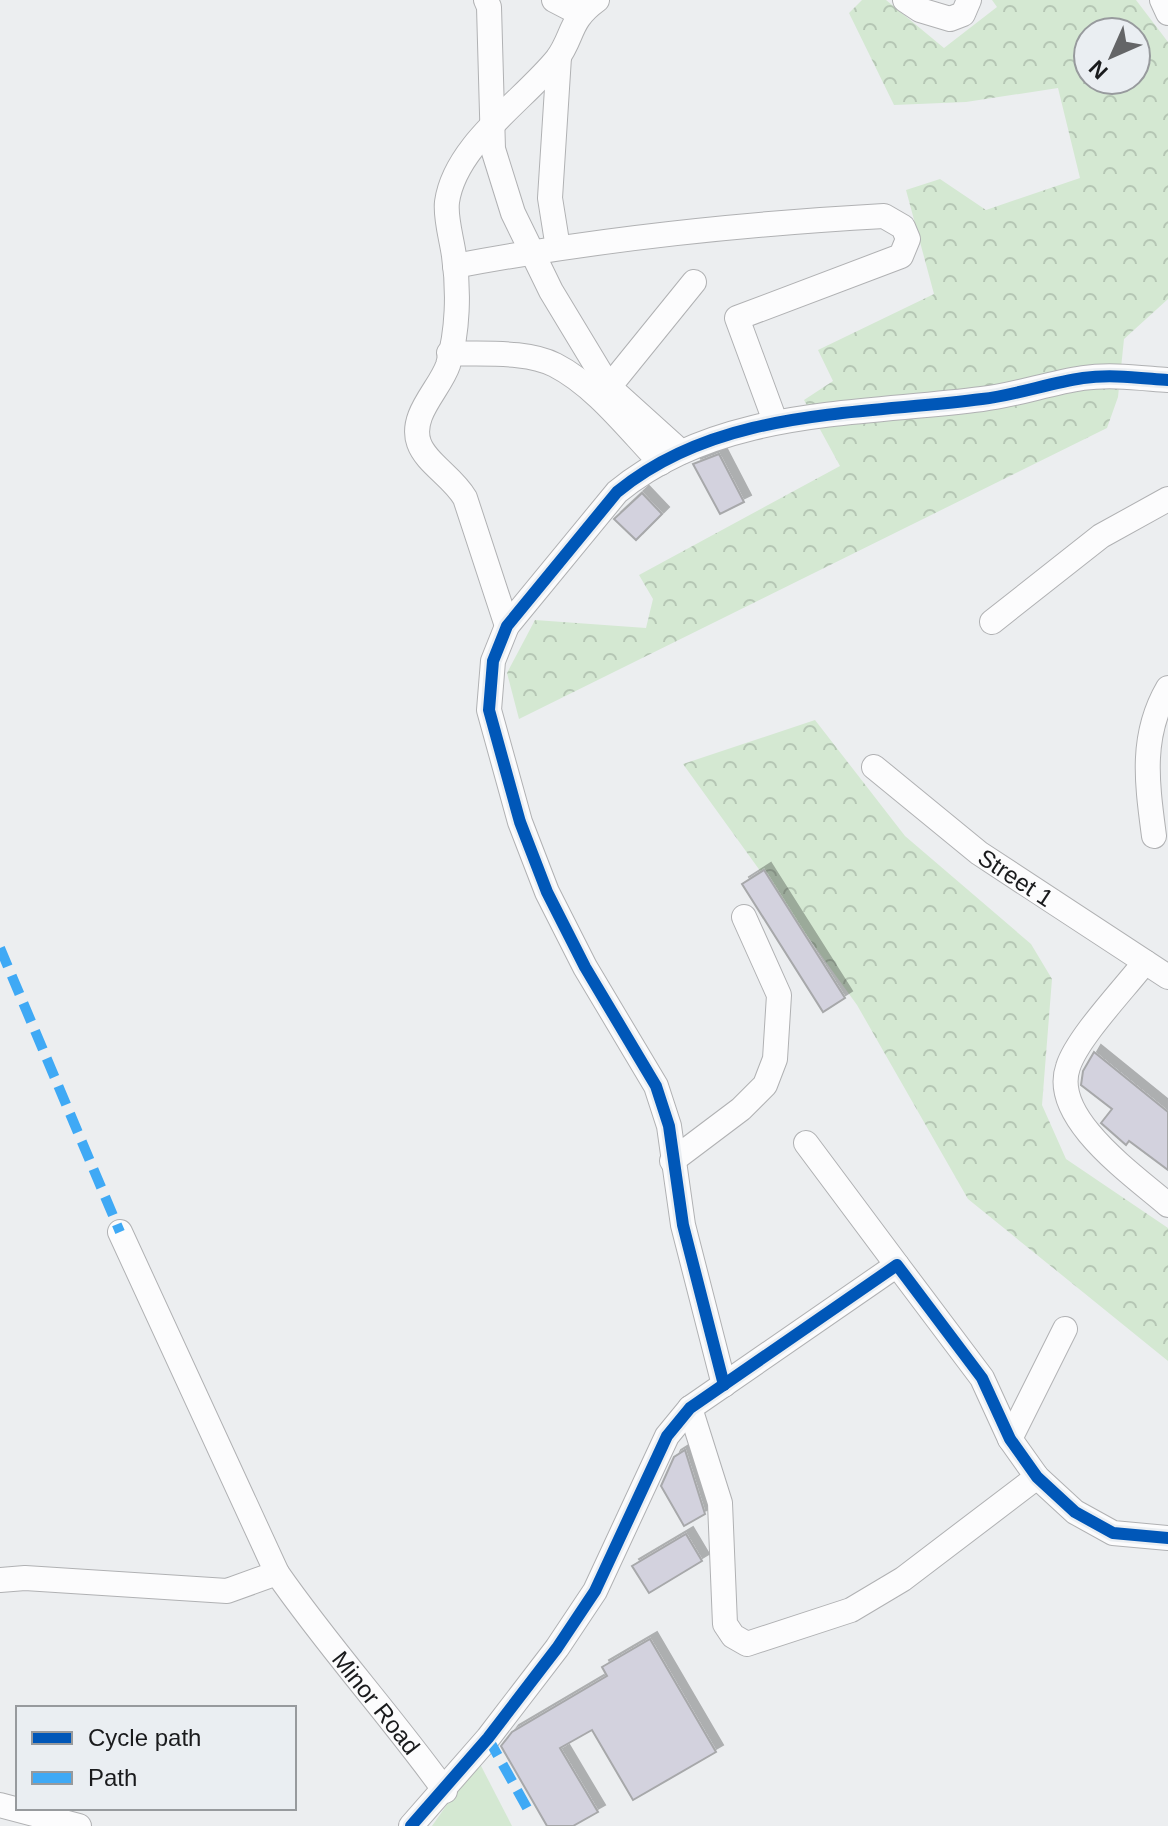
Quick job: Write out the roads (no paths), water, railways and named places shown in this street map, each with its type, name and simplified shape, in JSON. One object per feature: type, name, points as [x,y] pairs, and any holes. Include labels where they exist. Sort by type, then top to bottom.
[{"type":"street","points":[[486,0],[489,7],[493,149],[513,213],[609,387],[671,457]]},
{"type":"street","points":[[507,626],[465,498],[455,480],[429,458],[418,442],[418,422],[447,366],[456,311],[455,266],[447,203],[456,174],[492,125],[559,57],[588,6],[554,0]]},
{"type":"street","points":[[905,0],[928,14],[950,19],[963,14],[969,0]]},
{"type":"street","points":[[1162,0],[1168,13]]},
{"type":"street","points":[[558,248],[550,198],[559,57]]},
{"type":"street","points":[[455,266],[532,251],[735,225],[884,216],[894,219],[908,239],[901,256],[737,318],[775,421]]},
{"type":"street","points":[[609,387],[694,282]]},
{"type":"street","points":[[449,353],[530,358],[554,364],[671,457]]},
{"type":"street","points":[[724,1385],[683,1225],[669,1126],[656,1086],[579,954],[547,892],[520,822],[489,710],[493,661],[507,626],[617,492],[639,474],[671,457],[775,421],[985,399],[1084,378],[1168,380]]},
{"type":"street","points":[[992,622],[1101,536],[1168,499]]},
{"type":"street","points":[[1154,836],[1157,752],[1150,725],[1168,688]]},
{"type":"street","name":"Street 1","points":[[874,767],[979,853],[1168,977]]},
{"type":"street","points":[[672,1161],[741,1109],[765,1085],[775,1059],[779,995],[744,917]]},
{"type":"street","points":[[1145,962],[1067,1067],[1066,1096],[1084,1128],[1168,1205]]},
{"type":"street","points":[[806,1143],[982,1378],[1010,1439],[1037,1477],[1075,1512],[1113,1533],[1168,1538]]},
{"type":"street","name":"Minor Road","points":[[120,1232],[277,1573],[307,1616],[397,1724],[445,1791]]},
{"type":"street","points":[[411,1826],[445,1791],[557,1648],[595,1591],[667,1436],[690,1408],[897,1265]]},
{"type":"street","points":[[1010,1439],[1065,1329]]},
{"type":"street","points":[[690,1408],[720,1503],[725,1624],[733,1636],[747,1644],[851,1610],[903,1579],[1037,1477]]},
{"type":"street","points":[[0,1580],[25,1578],[227,1591],[277,1573]]},
{"type":"street","points":[[19,1810],[79,1826]]}]
